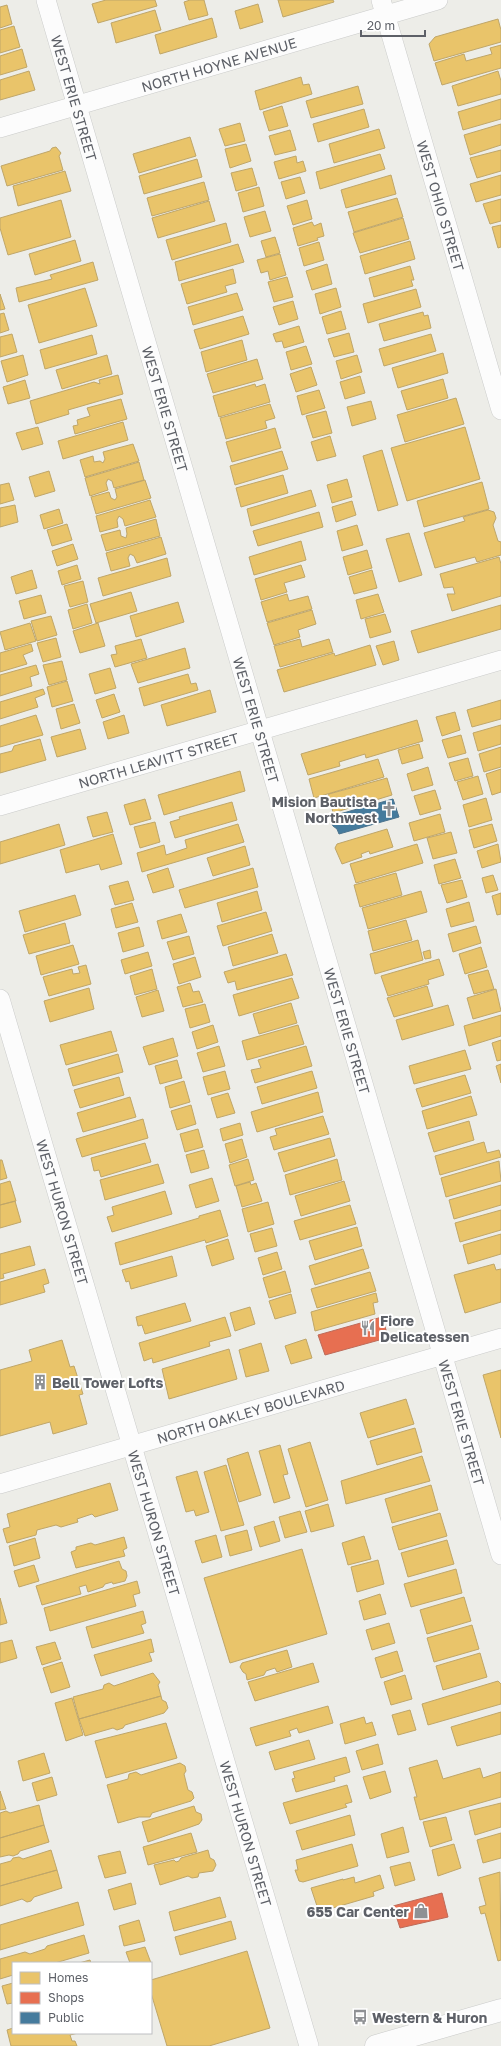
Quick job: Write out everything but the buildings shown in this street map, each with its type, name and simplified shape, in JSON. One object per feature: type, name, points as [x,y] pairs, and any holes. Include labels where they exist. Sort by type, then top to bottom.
[{"type":"main road","points":[[376,2046],[501,2010]]},
{"type":"street","name":"WEST ERIE STREET","points":[[46,0],[501,1555]]},
{"type":"street","name":"NORTH HOYNE AVENUE","points":[[0,128],[383,8],[438,0]]},
{"type":"street","name":"WEST OHIO STREET","points":[[383,8],[501,410]]},
{"type":"street","name":"NORTH LEAVITT STREET","points":[[0,806],[501,660]]},
{"type":"street","name":"WEST HURON STREET","points":[[0,999],[309,2046]]},
{"type":"street","name":"NORTH OAKLEY BOULEVARD","points":[[0,1484],[501,1338]]},
{"type":"place","name":"Mision Bautista Northwest","points":[[389,809]]},
{"type":"place","name":"Fiore Delicatessen","points":[[368,1328]]},
{"type":"place","name":"Bell Tower Lofts","points":[[40,1382]]},
{"type":"place","name":"655 Car Center","points":[[421,1911]]},
{"type":"place","name":"Western & Huron","points":[[360,2017]]}]
